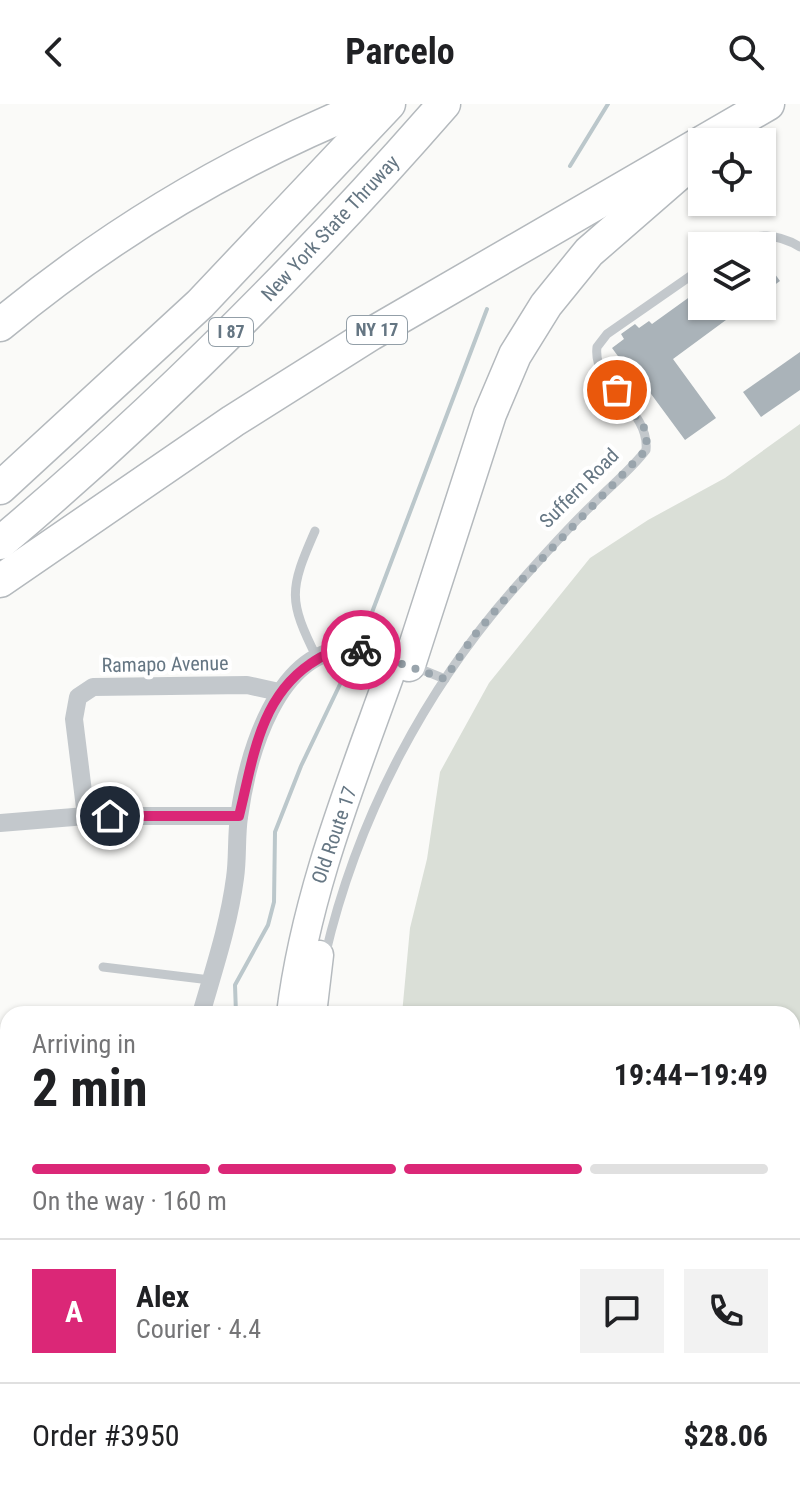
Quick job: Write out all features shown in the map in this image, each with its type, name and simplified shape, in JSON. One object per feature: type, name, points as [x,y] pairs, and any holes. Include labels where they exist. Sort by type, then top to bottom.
[{"type":"highway","points":[[0,325],[88,257],[158,211],[233,168],[372,104]]},
{"type":"highway","name":"New York State Thruway","points":[[0,488],[200,304],[389,104]]},
{"type":"highway","name":"New York State Thruway","points":[[0,543],[113,445],[238,325],[335,225],[444,104]]},
{"type":"highway","name":"NY 17","points":[[0,581],[314,369],[511,250],[768,104]]},
{"type":"highway","points":[[746,128],[782,104]]},
{"type":"highway","points":[[402,662],[490,414],[522,343],[546,305],[589,252],[635,209],[688,169]]},
{"type":"main road","name":"Old Route 17","points":[[292,1006],[317,885],[402,662]]},
{"type":"main road","name":"Old Route 17","points":[[314,1006],[333,889],[402,662]]},
{"type":"street","points":[[203,1006],[230,912],[239,816],[262,728],[279,692],[317,658],[330,652],[362,650],[402,662]]},
{"type":"street","name":"Ramapo Avenue","points":[[86,816],[74,719],[78,697],[93,687],[247,685],[279,692]]},
{"type":"street","points":[[0,823],[86,816],[239,816]]},
{"type":"lane","points":[[776,237],[784,237],[800,247]]},
{"type":"lane","name":"Suffern Road","points":[[315,1006],[342,891],[381,793],[445,679],[473,637],[517,585],[646,450],[647,432],[598,365],[597,347],[607,334],[688,278]]},
{"type":"lane","points":[[315,531],[295,576],[294,600],[317,658]]},
{"type":"lane","points":[[402,662],[445,679]]},
{"type":"lane","points":[[103,967],[210,980]]},
{"type":"shaded area","points":[[800,424],[800,1006],[403,1006],[410,928],[427,859],[440,772],[489,683],[590,558],[648,520],[725,478]]},
{"type":"building","points":[[688,298],[688,320],[726,320],[673,359],[716,418],[685,440],[643,383],[640,386],[612,348],[624,339],[621,334],[635,324],[639,328],[649,321],[652,324]]},
{"type":"building","points":[[800,352],[800,390],[761,417],[743,392]]},
{"type":"waterway","points":[[570,166],[608,104]]},
{"type":"waterway","points":[[360,644],[487,309]]},
{"type":"waterway","points":[[236,1006],[235,985],[268,925],[274,902],[275,832],[301,766],[354,655]]},
{"type":"way so far","points":[[361,650],[445,679],[473,637],[517,585],[646,450],[647,432],[617,390]]},
{"type":"route","points":[[110,816],[239,816],[262,728],[279,692],[317,658],[342,649],[361,650]]}]
